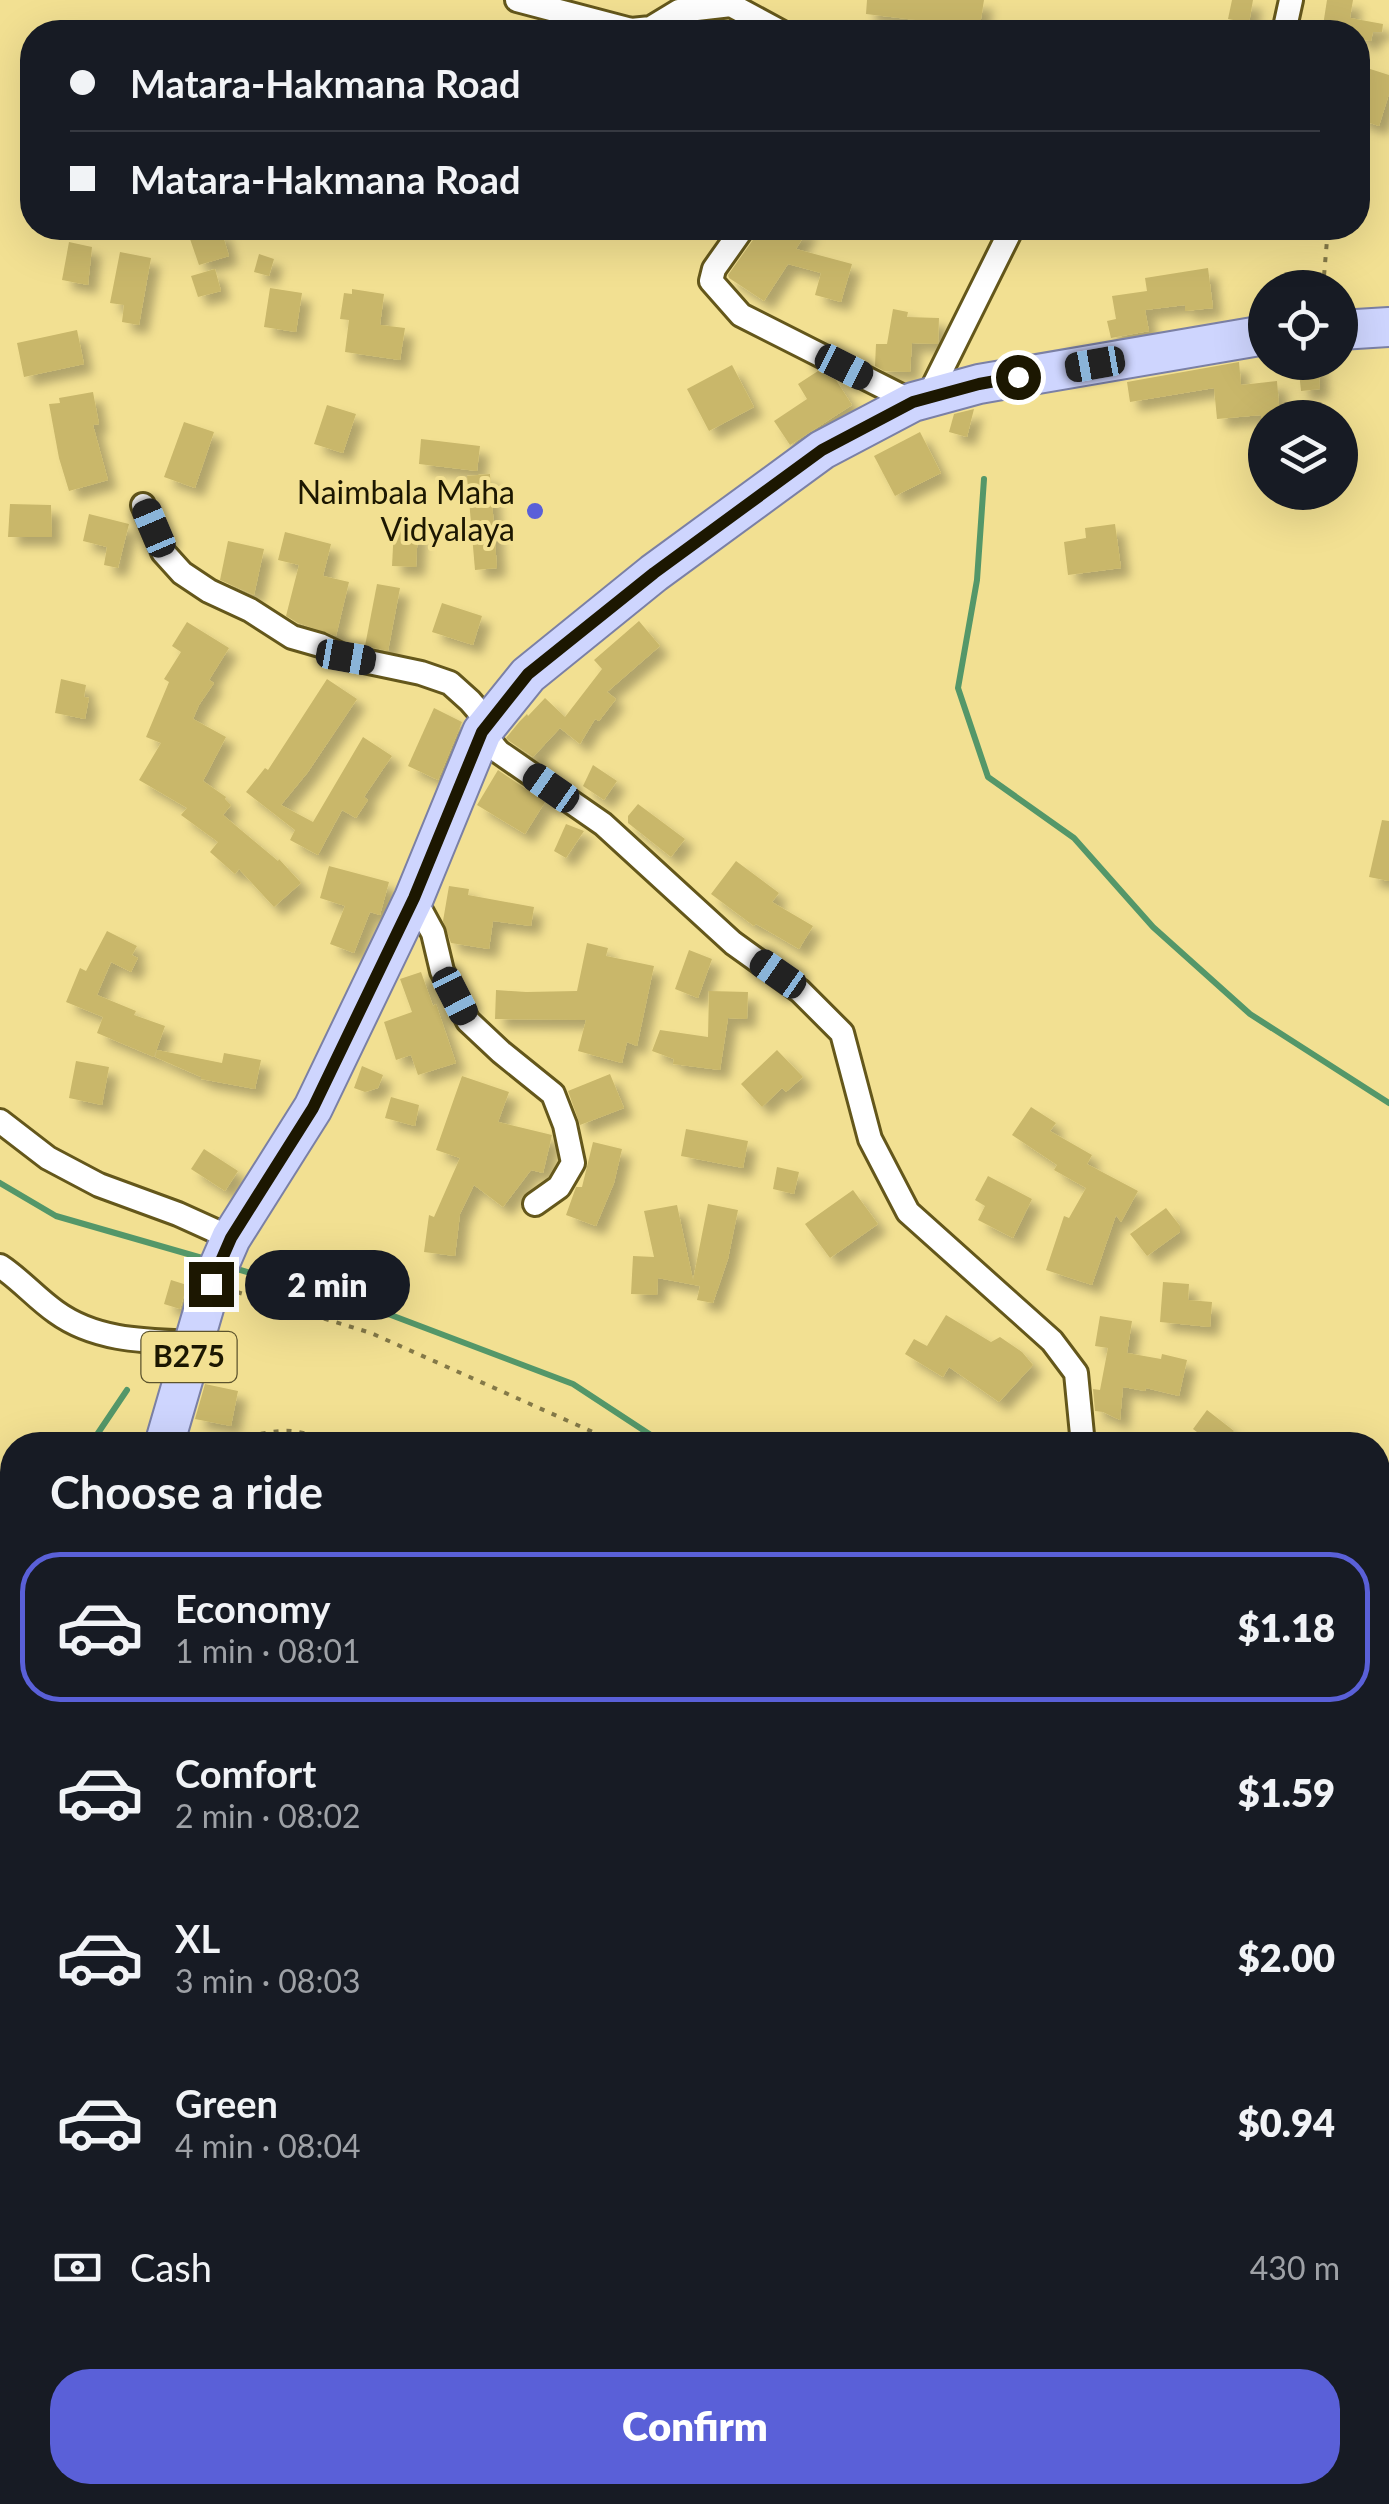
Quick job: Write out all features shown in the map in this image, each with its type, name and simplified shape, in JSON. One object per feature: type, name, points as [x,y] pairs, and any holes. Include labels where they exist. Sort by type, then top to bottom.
[{"type":"main road","points":[[1358,329],[1389,326]]},
{"type":"main road","name":"B275","points":[[168,1432],[219,1264],[313,1108],[414,898],[486,727],[528,674],[654,573],[822,450],[920,400],[979,384],[1248,338]]},
{"type":"street","points":[[517,0],[592,20]]},
{"type":"street","points":[[664,20],[679,11],[732,5],[759,20]]},
{"type":"street","points":[[734,240],[714,269],[711,282],[742,314],[920,400],[1006,240]]},
{"type":"street","points":[[144,505],[164,552],[182,573],[209,591],[250,610],[292,637],[346,657],[421,673],[450,684],[470,701],[500,752],[603,824],[733,943],[800,990],[842,1033],[870,1139],[908,1212],[1052,1341],[1076,1373],[1082,1432]]},
{"type":"street","points":[[414,898],[434,933],[442,971],[468,1021],[553,1094],[573,1163],[559,1187],[535,1204]]},
{"type":"street","points":[[0,1121],[48,1158],[99,1186],[178,1214],[219,1264]]},
{"type":"street","points":[[0,1266],[59,1314],[107,1336],[194,1343]]},
{"type":"path","points":[[1324,270],[1327,240]]},
{"type":"path","points":[[219,1264],[593,1432]]},
{"type":"path","points":[[266,1432],[298,1432]]},
{"type":"building","points":[[867,0],[984,0],[981,20],[916,20],[866,14]]},
{"type":"building","points":[[1232,0],[1253,0],[1250,20],[1228,19]]},
{"type":"building","points":[[1327,0],[1353,0],[1350,18],[1361,20],[1324,20]]},
{"type":"building","points":[[1370,22],[1383,24],[1382,32],[1373,32],[1371,41]]},
{"type":"building","points":[[1370,69],[1389,75],[1389,94],[1379,126],[1370,123]]},
{"type":"building","points":[[190,240],[224,240],[229,256],[199,265]]},
{"type":"building","points":[[753,240],[802,240],[796,249],[852,264],[841,302],[815,295],[821,273],[788,264],[764,301],[728,275]]},
{"type":"building","points":[[69,242],[92,247],[88,285],[62,280]]},
{"type":"building","points":[[120,252],[151,258],[139,325],[122,322],[124,305],[110,303]]},
{"type":"building","points":[[259,254],[274,259],[269,276],[254,272]]},
{"type":"building","points":[[1208,268],[1213,308],[1185,311],[1185,305],[1145,310],[1149,331],[1111,338],[1107,321],[1116,319],[1112,296],[1147,291],[1145,278]]},
{"type":"building","points":[[215,269],[221,291],[198,297],[191,276]]},
{"type":"building","points":[[270,288],[302,293],[296,332],[264,327]]},
{"type":"building","points":[[352,289],[384,294],[380,325],[405,328],[400,360],[345,352],[349,320],[340,319],[344,293],[352,294]]},
{"type":"building","points":[[893,309],[908,312],[907,317],[939,318],[938,344],[912,343],[910,372],[884,371],[875,366],[876,344],[887,344]]},
{"type":"building","points":[[77,330],[84,364],[24,377],[17,343]]},
{"type":"building","points":[[1239,362],[1241,385],[1277,381],[1279,400],[1248,400],[1248,416],[1217,419],[1214,388],[1130,402],[1127,382]]},
{"type":"building","points":[[732,365],[754,407],[709,431],[687,389]]},
{"type":"building","points":[[818,371],[836,380],[852,405],[790,445],[774,421],[807,399],[798,384]]},
{"type":"building","points":[[1300,380],[1319,380],[1320,389],[1301,391]]},
{"type":"building","points":[[93,392],[99,424],[93,425],[108,480],[69,491],[49,404],[60,403],[59,398]]},
{"type":"building","points":[[327,405],[356,414],[343,453],[314,444]]},
{"type":"building","points":[[974,409],[967,437],[949,432],[954,414]]},
{"type":"building","points":[[184,422],[214,432],[195,488],[164,477]]},
{"type":"building","points":[[920,432],[941,473],[895,496],[874,456]]},
{"type":"building","points":[[421,439],[480,446],[477,471],[419,464]]},
{"type":"building","points":[[490,474],[497,568],[475,570],[467,476]]},
{"type":"building","points":[[10,504],[51,505],[52,537],[8,537]]},
{"type":"building","points":[[89,514],[129,524],[118,568],[104,565],[107,547],[83,541]]},
{"type":"building","points":[[1115,524],[1121,568],[1068,575],[1064,542],[1086,538],[1085,528]]},
{"type":"building","points":[[394,528],[418,529],[416,567],[392,566]]},
{"type":"building","points":[[285,532],[331,544],[323,576],[349,582],[336,636],[286,616],[299,565],[278,560]]},
{"type":"building","points":[[228,541],[264,549],[254,595],[220,580]]},
{"type":"building","points":[[377,584],[400,588],[388,651],[365,646]]},
{"type":"building","points":[[442,603],[482,616],[473,645],[432,632]]},
{"type":"building","points":[[639,621],[660,646],[607,692],[616,699],[599,721],[595,719],[580,744],[560,728],[533,757],[506,738],[545,698],[565,717],[602,669],[594,660]]},
{"type":"building","points":[[187,622],[229,648],[209,680],[214,683],[193,719],[226,737],[203,781],[231,805],[223,815],[279,859],[301,883],[274,907],[239,869],[235,874],[210,852],[218,842],[181,815],[187,808],[139,780],[161,743],[146,737],[169,682],[164,679],[181,652],[172,646]]},
{"type":"building","points":[[61,679],[86,685],[84,697],[89,698],[85,719],[55,713]]},
{"type":"building","points":[[327,679],[357,699],[281,805],[313,822],[363,737],[392,756],[364,797],[368,800],[356,818],[342,810],[318,855],[290,840],[295,830],[246,792],[265,768],[268,770]]},
{"type":"building","points":[[434,708],[462,722],[438,780],[408,766]]},
{"type":"building","points":[[593,765],[617,781],[604,800],[583,786]]},
{"type":"building","points":[[498,770],[545,802],[525,834],[477,805]]},
{"type":"building","points":[[638,804],[685,839],[671,857],[628,823],[628,816]]},
{"type":"building","points":[[1382,820],[1389,821],[1389,881],[1369,877]]},
{"type":"building","points":[[566,824],[584,831],[566,858],[554,851]]},
{"type":"building","points":[[736,861],[779,893],[772,902],[813,926],[799,949],[754,926],[711,894]]},
{"type":"building","points":[[329,866],[389,882],[380,915],[370,912],[354,953],[330,944],[345,906],[320,898]]},
{"type":"building","points":[[449,886],[469,889],[468,895],[534,907],[531,926],[493,921],[489,949],[451,943],[443,921]]},
{"type":"building","points":[[107,931],[137,946],[132,955],[138,958],[131,972],[111,962],[97,995],[165,1026],[154,1057],[97,1033],[103,1017],[66,1002],[80,968],[86,971]]},
{"type":"building","points":[[587,943],[608,948],[606,956],[654,966],[637,1046],[627,1042],[622,1063],[578,1051],[586,1020],[495,1019],[496,990],[577,991]]},
{"type":"building","points":[[689,950],[712,959],[698,998],[675,989]]},
{"type":"building","points":[[421,972],[456,1063],[418,1075],[411,1055],[396,1060],[384,1022],[412,1012],[400,979]]},
{"type":"building","points":[[709,991],[748,992],[747,1019],[728,1018],[720,1070],[673,1064],[674,1059],[652,1051],[660,1030],[708,1037]]},
{"type":"building","points":[[157,1050],[222,1063],[224,1053],[261,1060],[255,1089],[201,1079],[155,1057]]},
{"type":"building","points":[[777,1050],[803,1077],[786,1092],[782,1088],[762,1107],[741,1084]]},
{"type":"building","points":[[76,1061],[109,1067],[102,1105],[69,1098]]},
{"type":"building","points":[[362,1066],[383,1075],[378,1088],[365,1092],[354,1088]]},
{"type":"building","points":[[610,1074],[624,1108],[580,1125],[568,1091]]},
{"type":"building","points":[[462,1076],[509,1092],[498,1122],[552,1135],[543,1173],[531,1170],[503,1207],[474,1185],[460,1214],[455,1256],[424,1252],[429,1215],[434,1217],[460,1158],[436,1150]]},
{"type":"building","points":[[391,1097],[419,1105],[415,1126],[385,1118]]},
{"type":"building","points":[[1031,1107],[1056,1123],[1050,1131],[1092,1155],[1087,1164],[1138,1191],[1121,1222],[1116,1215],[1092,1285],[1046,1270],[1064,1216],[1069,1218],[1086,1188],[1054,1170],[1057,1165],[1012,1135]]},
{"type":"building","points":[[686,1129],[748,1141],[743,1168],[681,1156]]},
{"type":"building","points":[[593,1142],[622,1149],[614,1183],[596,1226],[566,1215],[576,1187],[582,1187]]},
{"type":"building","points":[[204,1149],[238,1171],[225,1191],[191,1169]]},
{"type":"building","points":[[777,1167],[799,1172],[794,1194],[773,1189]]},
{"type":"building","points":[[988,1176],[1032,1199],[1013,1238],[978,1220],[985,1206],[975,1200]]},
{"type":"building","points":[[853,1190],[878,1224],[830,1258],[805,1224]]},
{"type":"building","points":[[708,1204],[738,1210],[728,1259],[713,1303],[697,1300],[700,1286],[658,1278],[657,1295],[631,1294],[633,1256],[654,1257],[644,1211],[677,1205],[693,1280]]},
{"type":"building","points":[[1166,1208],[1180,1226],[1180,1232],[1147,1256],[1130,1234]]},
{"type":"building","points":[[171,1280],[187,1285],[180,1309],[164,1304]]},
{"type":"building","points":[[1163,1282],[1189,1284],[1188,1300],[1212,1302],[1210,1327],[1160,1322]]},
{"type":"building","points":[[946,1315],[991,1342],[1000,1337],[1033,1365],[999,1402],[949,1367],[943,1377],[905,1354],[914,1339],[927,1346]]},
{"type":"building","points":[[1100,1316],[1132,1321],[1127,1353],[1161,1359],[1162,1354],[1187,1360],[1179,1396],[1123,1387],[1120,1420],[1095,1411],[1093,1389],[1100,1390],[1108,1348],[1095,1346]]},
{"type":"building","points":[[205,1384],[238,1391],[231,1426],[195,1419]]},
{"type":"building","points":[[1207,1410],[1234,1431],[1197,1432],[1193,1429]]},
{"type":"waterway","points":[[984,479],[977,580],[958,688],[988,777],[1074,838],[1153,927],[1250,1014],[1389,1103]]},
{"type":"waterway","points":[[0,1183],[56,1216],[209,1260]]},
{"type":"waterway","points":[[230,1267],[375,1309],[573,1384],[646,1432]]},
{"type":"waterway","points":[[99,1432],[127,1390]]},
{"type":"place","name":"Naimbala Maha Vidyalaya","points":[[535,511]]},
{"type":"route","points":[[211,1284],[231,1238],[313,1108],[414,898],[482,732],[528,674],[654,573],[822,450],[913,402],[1018,377]]}]
